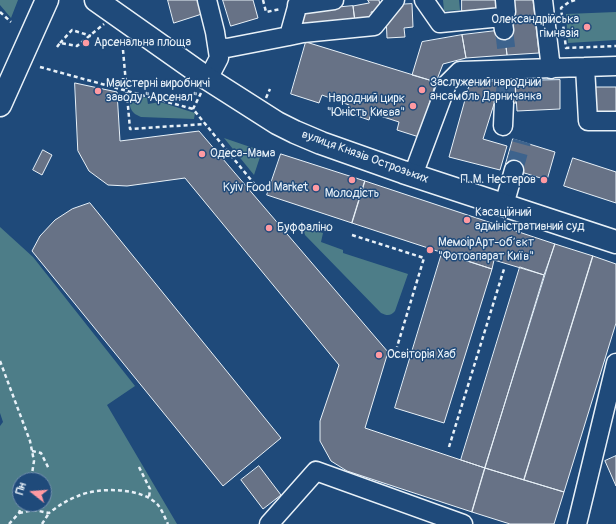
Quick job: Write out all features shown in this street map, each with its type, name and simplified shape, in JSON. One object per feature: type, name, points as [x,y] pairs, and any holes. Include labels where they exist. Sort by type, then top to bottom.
[{"type":"main road","points":[[0,104],[47,0]]},
{"type":"main road","name":"вулиця Князів Острозьких","points":[[96,0],[208,79],[295,132],[322,144],[616,242]]},
{"type":"street","points":[[206,0],[218,46],[219,58],[208,79]]},
{"type":"street","points":[[289,36],[298,2],[334,0]]},
{"type":"street","points":[[218,46],[227,48],[303,33],[374,26],[395,0]]},
{"type":"street","points":[[424,0],[440,23],[503,24],[506,12],[505,0]]},
{"type":"street","points":[[543,0],[551,68]]},
{"type":"street","points":[[413,175],[447,84],[460,71],[616,66]]},
{"type":"street","points":[[585,67],[588,121],[616,121]]},
{"type":"street","points":[[503,126],[504,103]]},
{"type":"street","points":[[504,205],[514,170]]},
{"type":"street","points":[[577,524],[616,363]]},
{"type":"street","points":[[269,524],[316,471],[463,524]]},
{"type":"path","points":[[263,0],[266,12],[298,2]]},
{"type":"path","points":[[575,0],[569,2],[561,8],[566,48],[616,46]]},
{"type":"path","points":[[0,12],[11,22]]},
{"type":"path","points":[[57,47],[60,43],[72,30],[91,36],[77,46],[60,43]]},
{"type":"path","points":[[124,50],[130,129],[205,124]]},
{"type":"path","points":[[40,68],[127,90],[193,109],[256,186]]},
{"type":"path","points":[[193,109],[208,79]]},
{"type":"path","points":[[352,235],[424,258],[397,347]]},
{"type":"path","points":[[449,447],[504,270]]},
{"type":"path","points":[[0,361],[30,441],[34,461],[32,472]]},
{"type":"path","points":[[32,452],[41,453],[49,469]]},
{"type":"path","points":[[139,466],[150,489],[149,498]]},
{"type":"path","points":[[42,524],[49,513],[61,504],[79,495],[104,490],[129,492],[140,494],[149,498],[158,506],[168,524]]},
{"type":"path","points":[[9,524],[19,513],[34,510],[49,513]]},
{"type":"green space","points":[[0,0],[18,0],[11,18],[0,5]]},
{"type":"green space","points":[[443,0],[459,0],[460,10],[444,11]]},
{"type":"green space","points":[[616,12],[616,40],[568,43],[566,14]]},
{"type":"green space","points":[[129,94],[147,98],[148,104],[160,102],[195,113],[194,119],[141,117],[132,111]]},
{"type":"green space","points":[[224,138],[262,151],[254,175]]},
{"type":"green space","points":[[0,227],[33,257],[135,386],[107,405],[177,524],[0,524],[0,426],[3,422],[0,413]]},
{"type":"green space","points":[[308,229],[323,233],[321,242],[343,250],[343,253],[408,274],[395,311],[389,315],[381,313],[305,235],[304,231]]},
{"type":"building","points":[[168,0],[201,0],[205,13],[174,23]]},
{"type":"building","points":[[223,0],[253,0],[258,18],[231,26]]},
{"type":"building","points":[[368,0],[379,0],[381,10],[371,12],[373,19],[355,22],[353,6],[369,3]]},
{"type":"building","points":[[462,0],[502,0],[502,10],[462,11]]},
{"type":"building","points":[[509,0],[533,0],[539,53],[507,55],[504,30],[513,30]]},
{"type":"building","points":[[412,4],[413,27],[404,28],[405,37],[387,38],[386,16],[394,16],[394,5]]},
{"type":"building","points":[[353,6],[355,22],[301,27],[300,11]]},
{"type":"building","points":[[504,30],[507,55],[466,58],[462,35]]},
{"type":"building","points":[[462,35],[466,58],[443,64],[436,82],[412,75],[422,42]]},
{"type":"building","points":[[306,42],[436,82],[419,137],[397,130],[399,122],[371,113],[369,120],[346,112],[349,105],[322,95],[319,103],[291,94]]},
{"type":"building","points":[[560,80],[560,109],[517,111],[515,81]]},
{"type":"building","points":[[515,81],[516,103],[494,104],[483,139],[507,146],[500,170],[449,157],[470,82]]},
{"type":"building","points":[[75,83],[117,92],[120,141],[199,131],[388,352],[365,428],[485,468],[472,512],[347,471],[331,461],[320,441],[320,421],[339,365],[185,178],[127,186],[108,185],[89,171],[78,151]]},
{"type":"building","points":[[592,87],[616,87],[616,117],[593,117]]},
{"type":"building","points":[[513,139],[555,152],[547,180],[505,167]]},
{"type":"building","points":[[43,150],[52,155],[42,175],[33,170]]},
{"type":"building","name":"Kyiv Food Market","points":[[281,154],[365,181],[352,223],[267,195]]},
{"type":"building","points":[[573,158],[616,172],[616,203],[564,186]]},
{"type":"building","points":[[365,181],[555,244],[544,275],[494,260],[492,269],[352,223]]},
{"type":"building","points":[[90,203],[281,438],[223,486],[32,251],[40,236],[55,220],[72,209]]},
{"type":"building","points":[[555,244],[593,256],[524,480],[485,468]]},
{"type":"building","points":[[442,253],[492,269],[444,423],[395,408]]},
{"type":"building","points":[[593,256],[616,264],[616,323],[564,492],[524,480]]},
{"type":"building","points":[[520,267],[544,275],[485,468],[461,460]]},
{"type":"building","points":[[616,456],[616,486],[605,461]]},
{"type":"building","points":[[259,466],[281,495],[263,509],[241,480]]},
{"type":"building","points":[[485,468],[564,492],[554,524],[510,524],[472,512]]},
{"type":"tunnel","points":[[504,30],[507,55]]},
{"type":"tunnel","points":[[504,103],[506,81]]},
{"type":"tunnel","points":[[514,170],[522,141]]},
{"type":"place","name":"Олександрійська гімназія","points":[[587,27]]},
{"type":"place","name":"Арсенальна площа","points":[[86,43]]},
{"type":"place","name":"Заслужений народний ансамбль Дарничанка","points":[[422,90]]},
{"type":"place","name":"Майстерні виробничі заводу \"Арсенал\"","points":[[98,91]]},
{"type":"place","name":"Народний цирк \"Юність Києва\"","points":[[413,106]]},
{"type":"place","name":"Одеса-Мама","points":[[202,154]]},
{"type":"place","name":"Молодiсть","points":[[352,180]]},
{"type":"place","name":"П. М. Нестеров","points":[[544,180]]},
{"type":"place","name":"Kyiv Food Market","points":[[316,188]]},
{"type":"place","name":"Касаційний адміністративний суд","points":[[467,220]]},
{"type":"place","name":"Буффаліно","points":[[269,228]]},
{"type":"place","name":"МемоірАрт-обʼєкт \"Фотоапарат Київ\"","points":[[430,250]]},
{"type":"place","name":"Освіторія Хаб","points":[[379,355]]}]
